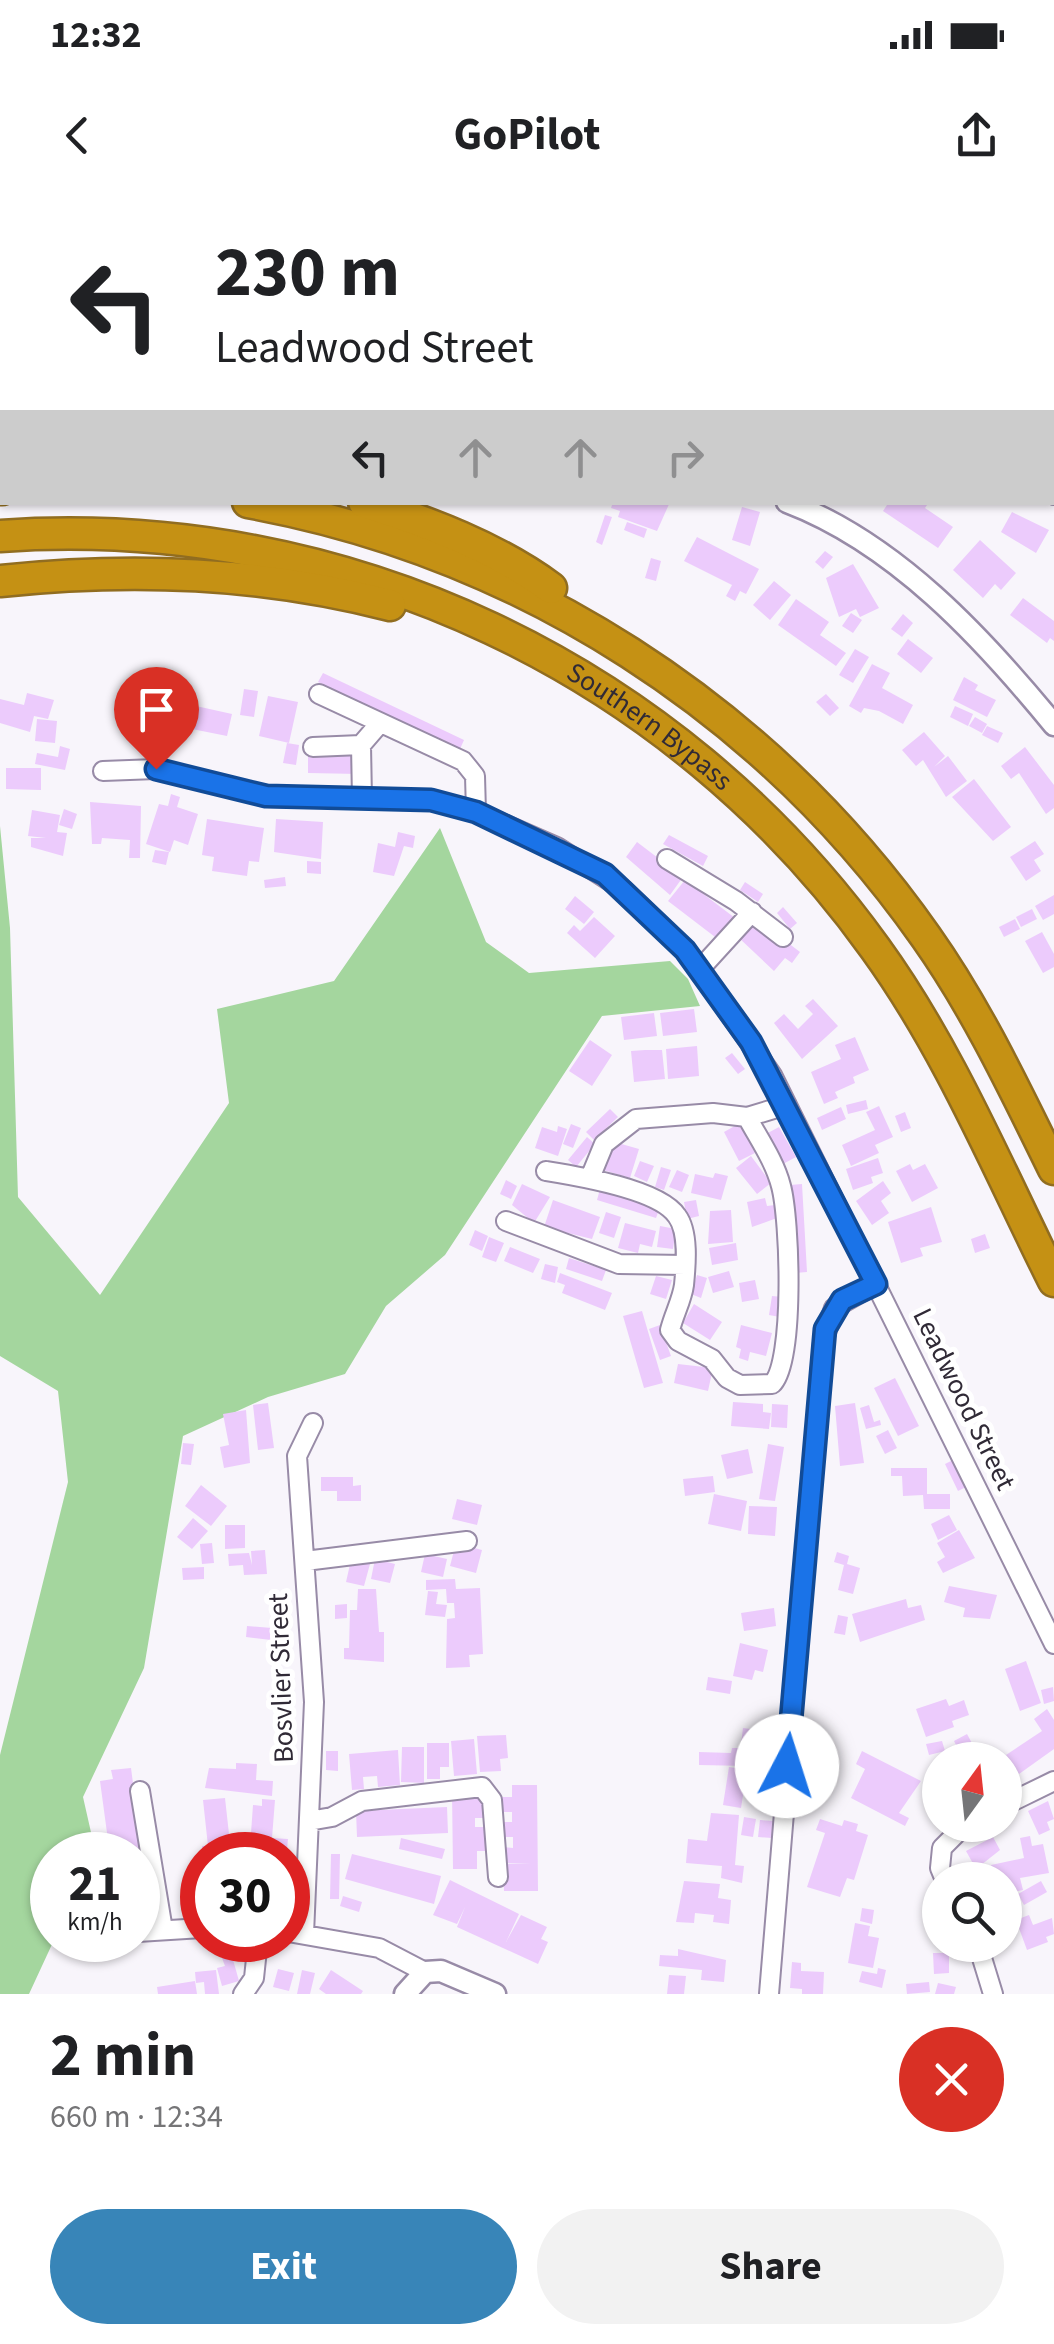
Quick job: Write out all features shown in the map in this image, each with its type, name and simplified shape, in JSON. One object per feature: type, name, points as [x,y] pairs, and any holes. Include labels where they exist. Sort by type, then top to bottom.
[{"type":"highway","name":"Southern Bypass","points":[[261,505],[343,524],[467,566],[613,640],[684,688],[756,745],[862,853],[955,980],[1054,1169]]},
{"type":"highway","points":[[371,505],[516,565],[613,640]]},
{"type":"highway","name":"Southern Bypass","points":[[0,536],[117,533],[264,552],[391,586],[486,624],[546,654],[646,717],[718,772],[796,848],[876,949],[920,1018],[1054,1281]]},
{"type":"highway","points":[[0,581],[111,572],[210,574],[323,590],[486,624]]},
{"type":"street","points":[[794,505],[844,526],[887,557],[1007,671],[1054,725]]},
{"type":"street","points":[[319,694],[471,768],[476,812]]},
{"type":"street","points":[[362,799],[362,745],[380,723]]},
{"type":"street","points":[[313,747],[362,745]]},
{"type":"street","name":"Leadwood Street","points":[[103,771],[138,767],[266,796],[431,800],[476,812],[605,874],[658,922],[700,969],[751,1042],[787,1105],[1054,1644]]},
{"type":"street","points":[[667,858],[752,912],[782,936]]},
{"type":"street","points":[[700,969],[752,912]]},
{"type":"street","points":[[590,1178],[604,1144],[636,1119],[713,1112],[748,1117],[787,1105]]},
{"type":"street","points":[[546,1171],[590,1178],[670,1207],[683,1230],[685,1265],[684,1290],[670,1330],[678,1341],[712,1359],[727,1378],[740,1385],[772,1384],[780,1371],[790,1290],[784,1198],[780,1180],[748,1117]]},
{"type":"street","points":[[506,1220],[618,1264],[685,1265]]},
{"type":"street","points":[[769,1994],[823,1342],[834,1308],[876,1284]]},
{"type":"street","name":"Bosvlier Street","points":[[308,1832],[314,1702],[298,1456],[313,1423]]},
{"type":"street","points":[[304,1561],[467,1542]]},
{"type":"street","points":[[1022,1797],[1054,1781]]},
{"type":"street","points":[[309,1821],[332,1818],[362,1801],[482,1787],[492,1800],[498,1877]]},
{"type":"street","points":[[140,1791],[163,1930]]},
{"type":"street","points":[[160,1930],[180,1929]]},
{"type":"street","points":[[310,1936],[378,1948],[425,1972]]},
{"type":"street","points":[[244,1994],[254,1978],[256,1962]]},
{"type":"street","points":[[983,1962],[993,1994]]},
{"type":"street","points":[[406,1994],[413,1980],[425,1972],[441,1971],[495,1994]]},
{"type":"green space","points":[[0,826],[10,928],[18,1197],[100,1295],[229,1103],[217,1009],[334,981],[440,828],[486,942],[529,973],[670,961],[688,979],[700,1006],[602,1016],[445,1255],[386,1306],[345,1374],[268,1397],[183,1436],[144,1668],[83,1797],[91,1832],[30,1832],[30,1962],[44,1962],[29,1994],[0,1994],[0,1755],[68,1482],[58,1391],[0,1356]]},
{"type":"building","points":[[669,505],[657,531],[618,517],[620,511],[611,508]]},
{"type":"building","points":[[887,505],[927,505],[925,508],[953,527],[938,548],[883,511]]},
{"type":"building","points":[[742,507],[760,512],[750,546],[732,540]]},
{"type":"building","points":[[1012,512],[1049,530],[1036,553],[1001,532]]},
{"type":"building","points":[[605,515],[612,517],[602,545],[596,542]]},
{"type":"building","points":[[627,522],[647,529],[644,538],[624,530]]},
{"type":"building","points":[[697,537],[759,569],[746,594],[740,591],[735,601],[726,596],[732,585],[684,561]]},
{"type":"building","points":[[980,540],[1016,573],[1001,590],[995,584],[983,598],[953,570]]},
{"type":"building","points":[[825,551],[833,557],[823,569],[815,562]]},
{"type":"building","points":[[651,558],[661,561],[656,581],[645,578]]},
{"type":"building","points":[[853,564],[879,608],[860,617],[856,609],[839,617],[826,578]]},
{"type":"building","points":[[774,581],[791,595],[770,620],[753,605]]},
{"type":"building","points":[[1023,598],[1054,621],[1054,641],[1050,638],[1047,643],[1010,615]]},
{"type":"building","points":[[796,599],[829,622],[820,635],[846,653],[836,666],[778,625]]},
{"type":"building","points":[[851,613],[862,620],[853,633],[842,626]]},
{"type":"building","points":[[903,614],[913,623],[902,637],[891,629]]},
{"type":"building","points":[[908,639],[933,658],[921,673],[897,654]]},
{"type":"building","points":[[855,649],[869,657],[853,683],[839,675]]},
{"type":"building","points":[[872,664],[890,673],[882,688],[913,705],[903,724],[879,711],[864,708],[861,713],[849,706]]},
{"type":"building","points":[[323,673],[464,740],[460,749],[318,682]]},
{"type":"building","points":[[964,677],[978,685],[975,690],[996,700],[987,717],[953,700]]},
{"type":"building","points":[[244,689],[258,691],[254,717],[240,715]]},
{"type":"building","points":[[27,693],[54,700],[48,719],[34,716],[30,732],[0,723],[0,699],[24,705]]},
{"type":"building","points":[[826,694],[839,708],[830,716],[816,702]]},
{"type":"building","points":[[268,696],[298,702],[289,743],[259,736]]},
{"type":"building","points":[[196,706],[232,714],[227,736],[192,729],[190,736],[179,734],[183,715],[194,717]]},
{"type":"building","points":[[955,706],[973,714],[968,726],[950,717]]},
{"type":"building","points":[[975,717],[987,724],[982,733],[969,726]]},
{"type":"building","points":[[37,719],[57,721],[55,743],[35,741]]},
{"type":"building","points":[[987,726],[1003,733],[998,743],[982,735]]},
{"type":"building","points":[[924,732],[945,756],[934,767],[948,756],[967,781],[946,797],[923,760],[916,766],[902,750]]},
{"type":"building","points":[[287,743],[299,745],[296,765],[283,763]]},
{"type":"building","points":[[60,746],[70,749],[65,770],[35,764],[37,753],[58,757]]},
{"type":"building","points":[[1025,747],[1054,785],[1054,808],[1046,814],[1019,773],[1011,779],[1001,766]]},
{"type":"building","points":[[308,750],[359,750],[359,774],[308,773]]},
{"type":"building","points":[[6,768],[41,768],[41,790],[6,789]]},
{"type":"building","points":[[974,779],[1011,827],[993,841],[952,797]]},
{"type":"building","points":[[171,794],[180,797],[177,807],[198,814],[188,845],[174,840],[170,852],[146,844],[159,804],[168,806]]},
{"type":"building","points":[[90,802],[141,806],[140,858],[129,858],[130,840],[102,838],[101,844],[92,844]]},
{"type":"building","points":[[64,809],[77,814],[72,829],[59,825]]},
{"type":"building","points":[[32,810],[60,815],[57,832],[67,833],[63,856],[31,847],[31,838],[46,838],[28,836]]},
{"type":"building","points":[[207,819],[264,828],[259,862],[249,861],[247,876],[212,871],[214,857],[202,855]]},
{"type":"building","points":[[276,819],[323,822],[321,859],[274,852]]},
{"type":"building","points":[[398,832],[415,836],[413,848],[404,846],[394,876],[373,872],[378,843],[395,847]]},
{"type":"building","points":[[669,835],[708,856],[703,866],[663,844]]},
{"type":"building","points":[[1035,841],[1044,854],[1034,860],[1041,871],[1026,881],[1010,857]]},
{"type":"building","points":[[637,842],[683,877],[670,895],[626,857]]},
{"type":"building","points":[[155,850],[169,852],[166,865],[152,862]]},
{"type":"building","points":[[307,861],[321,862],[321,874],[307,873]]},
{"type":"building","points":[[285,877],[286,886],[265,888],[264,880]]},
{"type":"building","points":[[685,880],[735,918],[719,940],[668,901]]},
{"type":"building","points":[[745,882],[763,894],[758,902],[740,890]]},
{"type":"building","points":[[1054,895],[1054,914],[1043,920],[1035,906]]},
{"type":"building","points":[[575,896],[594,912],[584,924],[565,909]]},
{"type":"building","points":[[783,907],[797,923],[790,929],[777,913]]},
{"type":"building","points":[[1032,909],[1037,919],[1021,927],[1016,917]]},
{"type":"building","points":[[594,917],[615,936],[595,958],[567,933],[574,925],[580,931]]},
{"type":"building","points":[[754,917],[800,952],[792,963],[785,958],[774,971],[738,937]]},
{"type":"building","points":[[1015,919],[1020,929],[1004,937],[999,927]]},
{"type":"building","points":[[1042,932],[1054,954],[1054,967],[1043,973],[1025,941]]},
{"type":"building","points":[[813,999],[838,1026],[802,1059],[774,1023],[784,1014],[798,1029],[813,1014],[805,1006]]},
{"type":"building","points":[[694,1009],[697,1032],[663,1036],[660,1013]]},
{"type":"building","points":[[654,1013],[657,1036],[624,1040],[621,1017]]},
{"type":"building","points":[[855,1037],[869,1070],[853,1077],[855,1083],[835,1092],[838,1098],[824,1104],[811,1072],[841,1059],[835,1045]]},
{"type":"building","points":[[590,1040],[612,1055],[592,1086],[569,1071]]},
{"type":"building","points":[[697,1046],[699,1076],[668,1079],[666,1049]]},
{"type":"building","points":[[662,1050],[665,1079],[634,1082],[631,1051]]},
{"type":"building","points":[[732,1053],[745,1069],[738,1074],[725,1058]]},
{"type":"building","points":[[866,1100],[868,1109],[848,1114],[846,1105]]},
{"type":"building","points":[[879,1106],[893,1137],[875,1145],[879,1153],[851,1166],[842,1145],[875,1130],[866,1112]]},
{"type":"building","points":[[841,1107],[846,1119],[822,1130],[817,1118]]},
{"type":"building","points":[[610,1109],[618,1117],[594,1140],[586,1132]]},
{"type":"building","points":[[905,1112],[911,1128],[901,1132],[895,1116]]},
{"type":"building","points":[[740,1123],[755,1153],[739,1161],[724,1132]]},
{"type":"building","points":[[571,1124],[581,1128],[573,1148],[563,1144]]},
{"type":"building","points":[[558,1126],[567,1129],[558,1156],[535,1148],[542,1127],[557,1132]]},
{"type":"building","points":[[779,1127],[796,1157],[783,1164],[766,1134]]},
{"type":"building","points":[[587,1137],[595,1144],[576,1167],[568,1160]]},
{"type":"building","points":[[611,1141],[639,1149],[630,1178],[603,1170]]},
{"type":"building","points":[[751,1156],[771,1183],[757,1194],[736,1168]]},
{"type":"building","points":[[878,1158],[883,1173],[871,1177],[873,1183],[853,1190],[846,1169]]},
{"type":"building","points":[[640,1161],[654,1166],[647,1182],[634,1176]]},
{"type":"building","points":[[910,1164],[913,1170],[925,1164],[938,1188],[912,1202],[896,1171]]},
{"type":"building","points":[[661,1167],[671,1170],[664,1190],[655,1187]]},
{"type":"building","points":[[677,1170],[689,1175],[682,1192],[669,1187]]},
{"type":"building","points":[[715,1173],[728,1176],[721,1200],[691,1193],[695,1174],[713,1178]]},
{"type":"building","points":[[506,1180],[517,1186],[511,1199],[500,1194]]},
{"type":"building","points":[[883,1181],[891,1193],[881,1201],[889,1213],[872,1225],[856,1201]]},
{"type":"building","points":[[522,1184],[550,1197],[534,1223],[512,1205]]},
{"type":"building","points":[[802,1184],[807,1272],[795,1273],[790,1185]]},
{"type":"building","points":[[600,1189],[660,1207],[656,1218],[597,1200]]},
{"type":"building","points":[[765,1198],[767,1206],[775,1205],[777,1218],[752,1227],[747,1202]]},
{"type":"building","points":[[553,1200],[600,1217],[592,1239],[544,1227]]},
{"type":"building","points":[[696,1200],[699,1216],[687,1219],[684,1202]]},
{"type":"building","points":[[931,1207],[942,1242],[920,1248],[923,1256],[901,1263],[888,1222]]},
{"type":"building","points":[[731,1210],[733,1242],[708,1244],[710,1211]]},
{"type":"building","points":[[606,1212],[621,1217],[614,1238],[599,1233]]},
{"type":"building","points":[[625,1223],[656,1231],[652,1247],[640,1244],[638,1253],[618,1248]]},
{"type":"building","points":[[660,1226],[676,1229],[673,1249],[657,1247]]},
{"type":"building","points":[[475,1230],[488,1236],[482,1251],[469,1245]]},
{"type":"building","points":[[985,1234],[990,1248],[975,1253],[971,1239]]},
{"type":"building","points":[[489,1237],[504,1243],[496,1262],[482,1257]]},
{"type":"building","points":[[736,1243],[738,1260],[712,1265],[709,1248]]},
{"type":"building","points":[[510,1247],[540,1259],[533,1273],[504,1261]]},
{"type":"building","points":[[569,1258],[606,1270],[602,1281],[566,1269]]},
{"type":"building","points":[[545,1264],[558,1267],[555,1283],[541,1279]]},
{"type":"building","points":[[729,1271],[734,1287],[713,1293],[708,1277]]},
{"type":"building","points":[[560,1273],[612,1293],[605,1310],[562,1293],[565,1285],[557,1282]]},
{"type":"building","points":[[697,1275],[707,1278],[701,1298],[691,1294]]},
{"type":"building","points":[[656,1276],[672,1280],[666,1299],[650,1294]]},
{"type":"building","points":[[755,1280],[759,1299],[742,1302],[739,1283]]},
{"type":"building","points":[[772,1296],[783,1297],[780,1317],[769,1315]]},
{"type":"building","points":[[694,1304],[722,1322],[710,1340],[683,1323]]},
{"type":"building","points":[[642,1311],[663,1383],[644,1388],[623,1316]]},
{"type":"building","points":[[660,1325],[671,1356],[660,1360],[649,1329]]},
{"type":"building","points":[[741,1325],[772,1333],[766,1356],[750,1352],[748,1361],[739,1358],[741,1349],[736,1347]]},
{"type":"building","points":[[678,1364],[713,1368],[708,1391],[674,1383]]},
{"type":"building","points":[[895,1378],[919,1426],[898,1436],[874,1388]]},
{"type":"building","points":[[733,1402],[763,1404],[763,1412],[771,1413],[769,1429],[731,1426]]},
{"type":"building","points":[[268,1403],[274,1448],[258,1450],[253,1405]]},
{"type":"building","points":[[855,1403],[864,1463],[840,1466],[835,1406]]},
{"type":"building","points":[[772,1404],[788,1405],[787,1428],[771,1427]]},
{"type":"building","points":[[869,1405],[874,1422],[880,1420],[881,1425],[866,1429],[860,1408]]},
{"type":"building","points":[[246,1410],[250,1463],[224,1468],[220,1447],[229,1445],[223,1414]]},
{"type":"building","points":[[888,1430],[897,1448],[885,1454],[876,1436]]},
{"type":"building","points":[[183,1443],[194,1444],[191,1465],[181,1464]]},
{"type":"building","points":[[768,1444],[784,1447],[775,1501],[759,1499]]},
{"type":"building","points":[[748,1449],[753,1473],[727,1479],[721,1455]]},
{"type":"building","points":[[953,1460],[966,1487],[958,1491],[945,1464]]},
{"type":"building","points":[[891,1468],[927,1468],[927,1494],[950,1494],[950,1509],[924,1509],[923,1495],[903,1496],[902,1476],[891,1476]]},
{"type":"building","points":[[713,1476],[715,1492],[685,1496],[683,1479]]},
{"type":"building","points":[[321,1477],[353,1477],[353,1486],[361,1485],[361,1501],[337,1501],[337,1491],[321,1491]]},
{"type":"building","points":[[201,1485],[227,1506],[211,1526],[185,1506]]},
{"type":"building","points":[[714,1494],[747,1501],[741,1531],[708,1524]]},
{"type":"building","points":[[457,1499],[482,1505],[477,1525],[452,1519]]},
{"type":"building","points":[[749,1506],[777,1507],[775,1536],[748,1534]]},
{"type":"building","points":[[949,1515],[957,1530],[938,1540],[931,1524]]},
{"type":"building","points":[[193,1518],[208,1531],[192,1549],[177,1537]]},
{"type":"building","points":[[225,1525],[245,1525],[245,1548],[225,1549]]},
{"type":"building","points":[[959,1530],[975,1558],[943,1573],[937,1562],[945,1557],[937,1543]]},
{"type":"building","points":[[212,1543],[214,1563],[202,1564],[200,1544]]},
{"type":"building","points":[[456,1543],[482,1550],[476,1573],[450,1566]]},
{"type":"building","points":[[265,1550],[267,1574],[244,1575],[243,1565],[229,1566],[228,1554],[249,1553],[252,1565],[251,1551]]},
{"type":"building","points":[[837,1552],[849,1556],[847,1564],[860,1568],[853,1594],[838,1590],[844,1565],[834,1562]]},
{"type":"building","points":[[425,1554],[447,1559],[443,1577],[421,1572]]},
{"type":"building","points":[[375,1559],[395,1564],[390,1583],[371,1579]]},
{"type":"building","points":[[351,1560],[370,1564],[364,1586],[346,1582]]},
{"type":"building","points":[[204,1567],[204,1579],[183,1580],[182,1568]]},
{"type":"building","points":[[455,1579],[456,1589],[480,1588],[483,1654],[469,1655],[470,1667],[446,1668],[447,1619],[455,1618],[454,1603],[447,1603],[446,1589],[426,1590],[426,1580]]},
{"type":"building","points":[[949,1586],[997,1595],[990,1619],[963,1617],[965,1608],[944,1602]]},
{"type":"building","points":[[358,1589],[376,1589],[379,1632],[384,1632],[384,1662],[344,1659],[344,1648],[349,1648],[350,1610],[357,1610]]},
{"type":"building","points":[[428,1591],[438,1592],[436,1604],[447,1605],[445,1617],[425,1615]]},
{"type":"building","points":[[906,1599],[908,1608],[921,1605],[925,1620],[860,1642],[852,1614]]},
{"type":"building","points":[[347,1604],[347,1618],[335,1619],[335,1605]]},
{"type":"building","points":[[774,1608],[776,1626],[744,1631],[741,1613]]},
{"type":"building","points":[[838,1615],[848,1617],[845,1635],[834,1633]]},
{"type":"building","points":[[247,1626],[272,1628],[271,1640],[246,1637]]},
{"type":"building","points":[[740,1643],[768,1650],[763,1672],[755,1670],[752,1680],[733,1676]]},
{"type":"building","points":[[1026,1661],[1041,1703],[1020,1711],[1005,1669]]},
{"type":"building","points":[[708,1677],[732,1681],[730,1694],[706,1690]]},
{"type":"building","points":[[1053,1687],[1054,1701],[1044,1704],[1041,1690]]},
{"type":"building","points":[[946,1699],[949,1706],[964,1700],[969,1715],[952,1721],[954,1727],[926,1737],[916,1709]]},
{"type":"building","points":[[1047,1709],[1054,1720],[1054,1749],[1022,1772],[1022,1744],[1042,1731],[1034,1719]]},
{"type":"building","points":[[743,1728],[758,1730],[755,1746],[741,1744]]},
{"type":"building","points":[[967,1734],[971,1742],[954,1742]]},
{"type":"building","points":[[506,1735],[508,1758],[500,1759],[501,1771],[480,1772],[477,1736]]},
{"type":"building","points":[[474,1739],[477,1774],[454,1776],[451,1741]]},
{"type":"building","points":[[427,1743],[449,1743],[449,1767],[440,1767],[440,1779],[427,1779]]},
{"type":"building","points":[[402,1747],[424,1747],[424,1783],[401,1782]]},
{"type":"building","points":[[732,1748],[749,1748],[748,1766],[699,1765],[699,1752],[731,1753]]},
{"type":"building","points":[[398,1750],[400,1785],[378,1787],[377,1776],[363,1777],[364,1789],[352,1790],[349,1754]]},
{"type":"building","points":[[326,1751],[338,1751],[338,1771],[326,1770]]},
{"type":"building","points":[[862,1751],[921,1781],[899,1813],[909,1818],[905,1826],[851,1798],[865,1769],[856,1764]]},
{"type":"building","points":[[236,1763],[257,1764],[256,1780],[273,1781],[272,1796],[205,1788],[209,1768],[236,1769]]},
{"type":"building","points":[[729,1767],[747,1770],[741,1808],[723,1805]]},
{"type":"building","points":[[131,1768],[139,1832],[107,1832],[100,1781],[113,1779],[111,1770]]},
{"type":"building","points":[[512,1785],[537,1785],[538,1891],[504,1891],[503,1864],[531,1864],[503,1863],[503,1847],[513,1848],[513,1837],[502,1837],[502,1822],[512,1822],[512,1812],[502,1812],[502,1797],[512,1797]]},
{"type":"building","points":[[452,1792],[486,1792],[487,1818],[475,1818],[475,1827],[488,1827],[488,1851],[477,1851],[477,1869],[453,1869]]},
{"type":"building","points":[[225,1798],[229,1832],[206,1832],[203,1800]]},
{"type":"building","points":[[262,1799],[275,1800],[272,1832],[251,1832],[253,1805],[262,1806]]},
{"type":"building","points":[[1048,1801],[1054,1819],[1047,1822],[1050,1830],[1039,1835],[1028,1811]]},
{"type":"building","points":[[447,1807],[448,1833],[357,1837],[356,1811]]},
{"type":"building","points":[[711,1813],[739,1815],[735,1865],[744,1866],[742,1883],[721,1878],[722,1866],[686,1863],[688,1839],[707,1841]]},
{"type":"building","points":[[744,1817],[756,1819],[753,1837],[741,1835]]},
{"type":"building","points":[[820,1819],[842,1826],[844,1820],[858,1824],[856,1831],[868,1835],[854,1880],[847,1878],[840,1897],[807,1887],[825,1833],[816,1830]]},
{"type":"building","points":[[760,1820],[774,1821],[772,1838],[758,1837]]},
{"type":"building","points":[[1030,1836],[1032,1846],[1043,1844],[1049,1873],[1022,1878],[1022,1862],[1005,1862],[1024,1858],[1022,1838]]},
{"type":"building","points":[[401,1838],[445,1849],[442,1859],[399,1849]]},
{"type":"building","points":[[983,1842],[996,1842],[1000,1850],[985,1862],[972,1862],[966,1851]]},
{"type":"building","points":[[331,1854],[340,1854],[339,1899],[330,1899]]},
{"type":"building","points":[[352,1854],[441,1876],[434,1904],[345,1879]]},
{"type":"building","points":[[450,1880],[519,1914],[506,1942],[521,1915],[547,1927],[541,1939],[548,1942],[538,1964],[457,1927],[465,1907],[457,1924],[433,1915]]},
{"type":"building","points":[[684,1881],[720,1884],[718,1898],[731,1900],[729,1924],[713,1922],[714,1915],[695,1913],[694,1923],[676,1922]]},
{"type":"building","points":[[1041,1881],[1047,1892],[1024,1905],[1022,1892]]},
{"type":"building","points":[[343,1896],[362,1902],[359,1912],[340,1906]]},
{"type":"building","points":[[862,1908],[874,1910],[872,1924],[860,1921]]},
{"type":"building","points":[[1029,1915],[1033,1925],[1052,1918],[1054,1934],[1046,1937],[1048,1942],[1027,1950],[1022,1918]]},
{"type":"building","points":[[855,1923],[870,1926],[868,1936],[879,1938],[873,1968],[848,1963]]},
{"type":"building","points":[[678,1949],[726,1960],[724,1982],[701,1980],[702,1970],[659,1966],[660,1955],[678,1956]]},
{"type":"building","points":[[224,1962],[234,1962],[239,1981],[222,1986],[217,1968],[225,1966]]},
{"type":"building","points":[[792,1962],[801,1963],[801,1971],[824,1972],[823,1994],[802,1994],[802,1989],[790,1988]]},
{"type":"building","points":[[933,1962],[949,1962],[949,1973],[934,1974]]},
{"type":"building","points":[[878,1968],[886,1970],[882,1988],[859,1982],[862,1971],[877,1974]]},
{"type":"building","points":[[278,1969],[294,1973],[289,1991],[273,1987]]},
{"type":"building","points":[[216,1970],[219,1994],[205,1994],[204,1982],[196,1983],[195,1972]]},
{"type":"building","points":[[302,1970],[315,1973],[310,1994],[297,1994]]},
{"type":"building","points":[[331,1970],[363,1991],[361,1994],[326,1994],[319,1989]]},
{"type":"building","points":[[669,1975],[686,1976],[684,1994],[667,1994]]},
{"type":"building","points":[[195,1981],[197,1994],[158,1994],[157,1987]]},
{"type":"building","points":[[929,1982],[930,1992],[907,1994],[906,1984]]},
{"type":"building","points":[[938,1983],[956,1987],[954,1994],[935,1994]]},
{"type":"route","points":[[156,769],[266,796],[431,800],[476,812],[584,860],[624,890],[685,950],[751,1042],[787,1105],[876,1284],[842,1300],[825,1329],[787,1766]]}]
